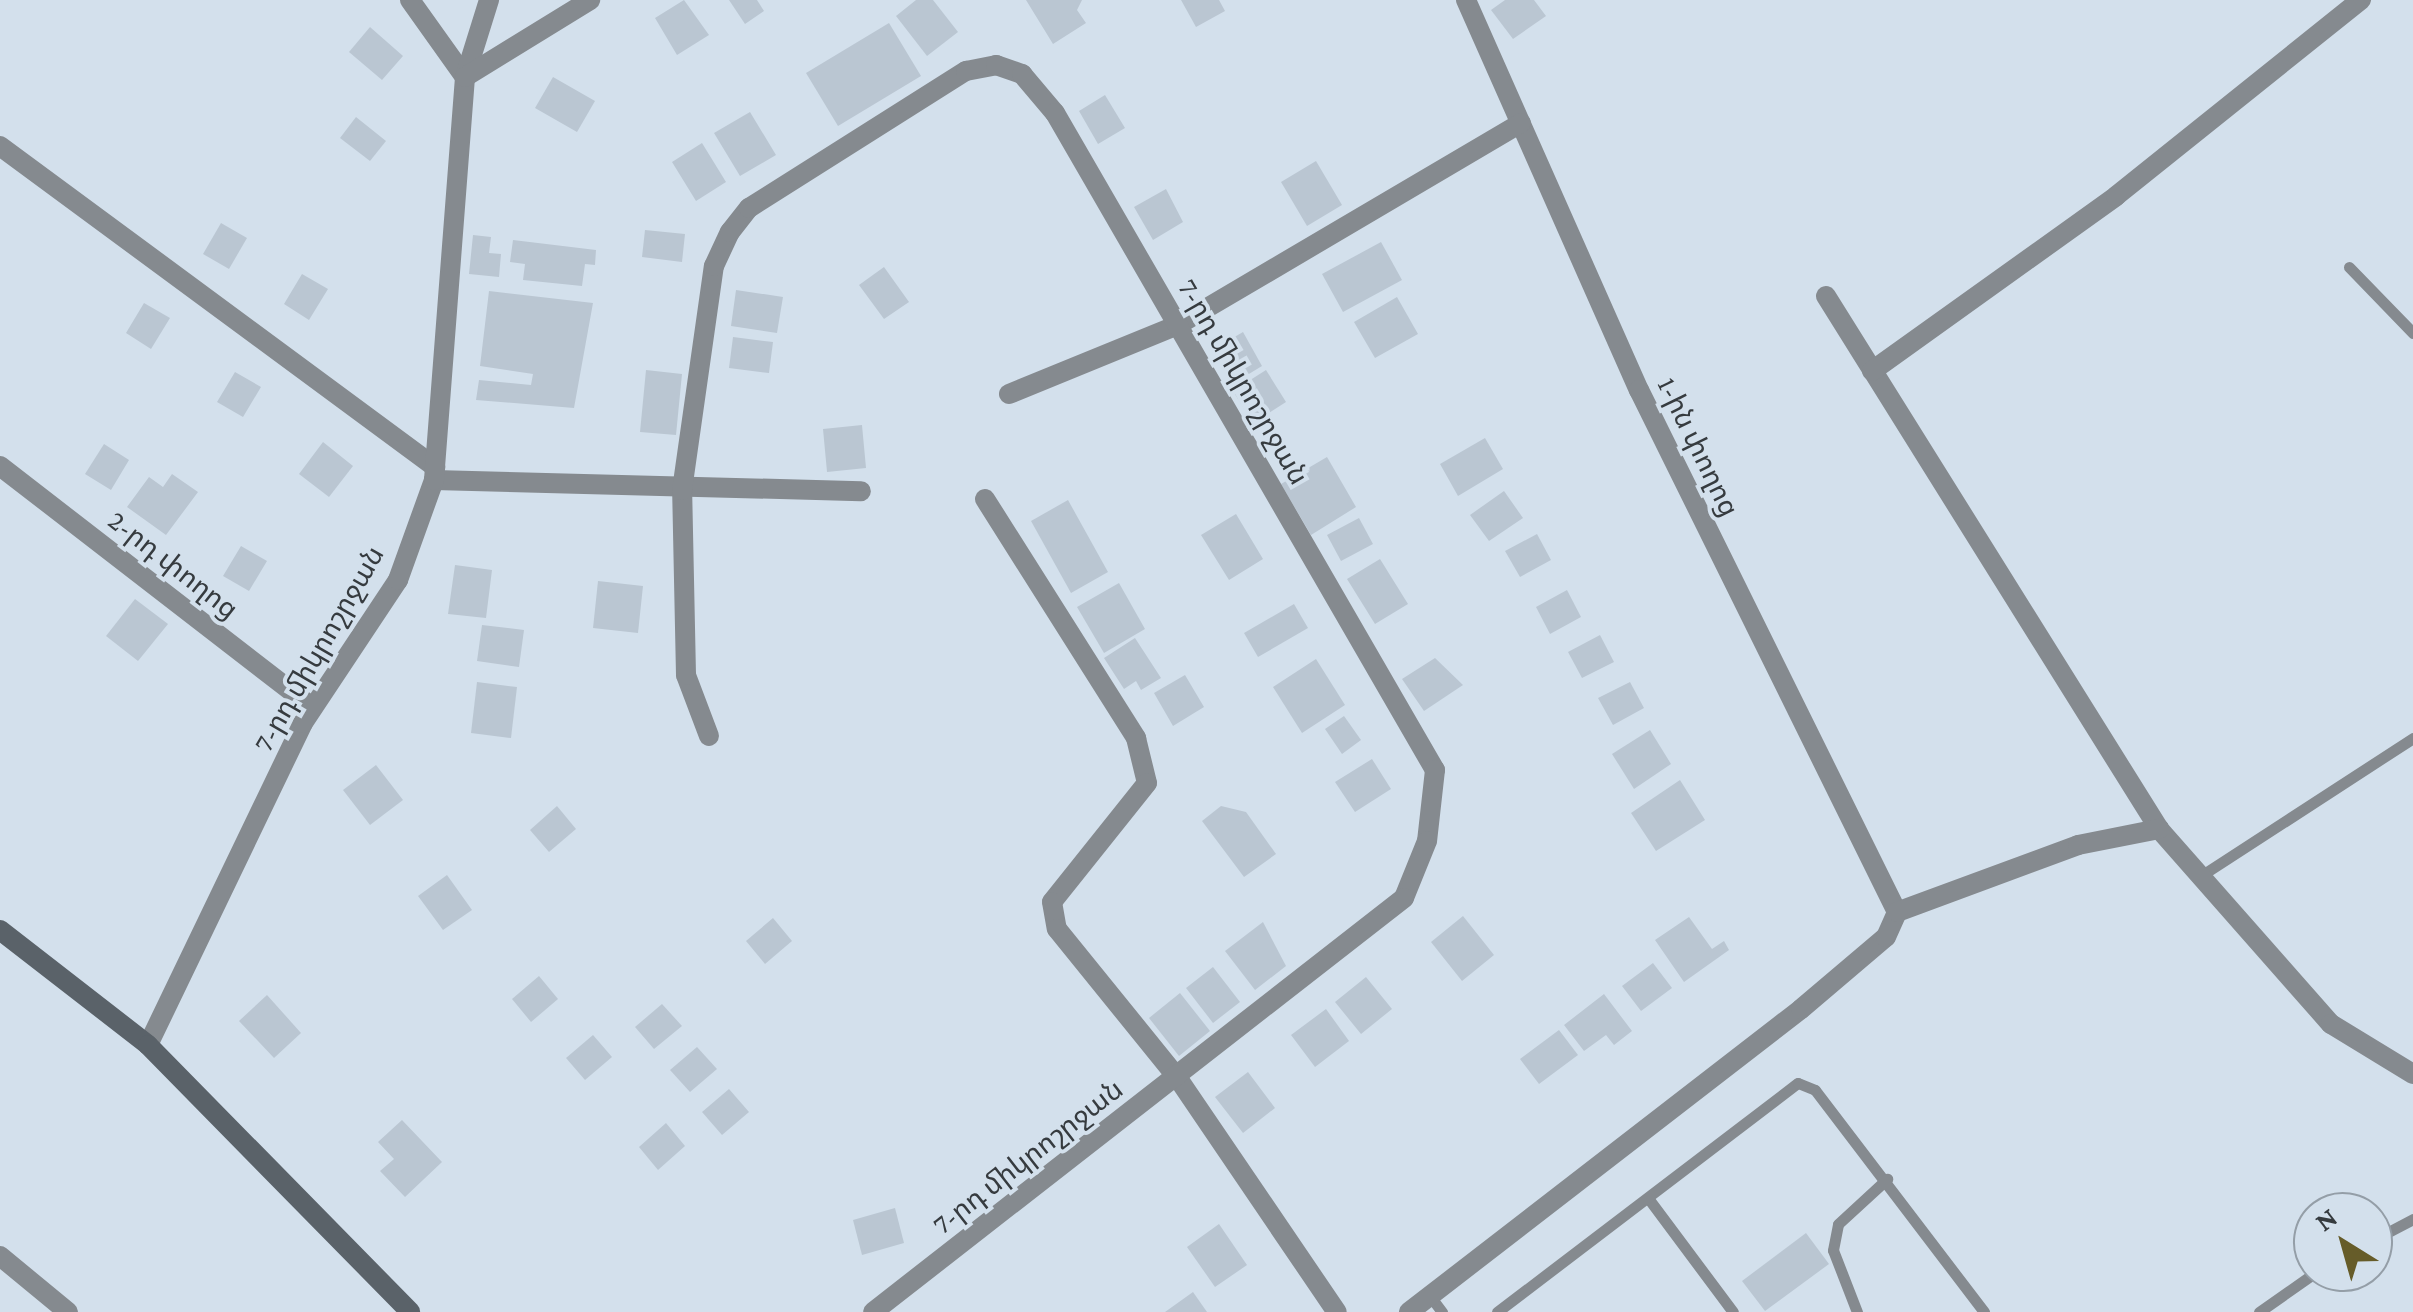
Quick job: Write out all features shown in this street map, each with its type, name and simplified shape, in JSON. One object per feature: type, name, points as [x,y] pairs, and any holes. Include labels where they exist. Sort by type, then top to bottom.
[{"type":"main road","points":[[0,930],[148,1045],[410,1312]]},
{"type":"street","points":[[410,0],[465,77],[590,0]]},
{"type":"street","name":"7-րդ միկրոշրջան","points":[[148,1045],[312,707],[398,580],[435,474],[465,77],[489,0]]},
{"type":"street","name":"1-ին փողոց","points":[[1466,0],[1639,390],[1897,912]]},
{"type":"street","points":[[1872,371],[2116,196],[2361,0]]},
{"type":"street","name":"7-րդ միկրոշրջան","points":[[709,736],[686,675],[682,490],[714,266],[730,232],[749,208],[966,71],[996,65],[1022,74],[1056,113],[1434,770],[1427,841],[1404,898],[873,1312]]},
{"type":"street","points":[[1010,394],[1178,325],[1520,123]]},
{"type":"street","points":[[0,146],[435,474],[682,490],[861,491]]},
{"type":"street","points":[[1826,296],[2159,829],[2331,1024],[2413,1074]]},
{"type":"street","name":"2-րդ փողոց","points":[[0,466],[312,707]]},
{"type":"street","points":[[985,499],[1136,738],[1146,783],[1052,902],[1058,929],[1177,1078],[1337,1312]]},
{"type":"street","points":[[1409,1312],[1436,1304],[1800,1009],[1886,936],[1897,912],[2078,845],[2159,829]]},
{"type":"street","points":[[0,1256],[68,1312]]},
{"type":"lane","points":[[2349,267],[2413,334]]},
{"type":"lane","points":[[2199,877],[2413,738]]},
{"type":"lane","points":[[1497,1312],[1798,1083],[1815,1090],[1887,1179],[1984,1312]]},
{"type":"lane","points":[[1857,1312],[1834,1250],[1838,1224],[1887,1179]]},
{"type":"lane","points":[[1648,1198],[1734,1312]]},
{"type":"lane","points":[[2259,1312],[2293,1288]]},
{"type":"building","points":[[684,0],[709,35],[677,55],[655,18]]},
{"type":"building","points":[[729,0],[757,0],[764,11],[745,24]]},
{"type":"building","points":[[916,0],[933,0],[958,32],[927,56],[896,16]]},
{"type":"building","points":[[1026,0],[1082,0],[1077,10],[1086,23],[1053,44]]},
{"type":"building","points":[[1181,0],[1219,0],[1225,11],[1196,27]]},
{"type":"building","points":[[1505,0],[1534,0],[1546,16],[1513,39],[1491,10]]},
{"type":"building","points":[[889,23],[921,76],[838,126],[806,73]]},
{"type":"building","points":[[370,27],[403,56],[382,80],[349,52]]},
{"type":"building","points":[[553,77],[595,101],[577,132],[535,108]]},
{"type":"building","points":[[1105,95],[1125,128],[1098,144],[1079,111]]},
{"type":"building","points":[[750,112],[776,155],[740,176],[714,133]]},
{"type":"building","points":[[356,117],[386,141],[370,161],[340,138]]},
{"type":"building","points":[[702,143],[726,182],[696,201],[672,162]]},
{"type":"building","points":[[1316,161],[1342,205],[1307,226],[1281,182]]},
{"type":"building","points":[[1166,189],[1183,222],[1153,240],[1134,207]]},
{"type":"building","points":[[221,223],[247,238],[229,269],[203,254]]},
{"type":"building","points":[[645,230],[685,234],[682,262],[642,257]]},
{"type":"building","points":[[473,235],[491,237],[489,253],[501,254],[499,277],[469,274]]},
{"type":"building","points":[[513,240],[596,250],[595,265],[585,264],[582,286],[523,280],[525,264],[510,262]]},
{"type":"building","points":[[1381,242],[1402,280],[1343,312],[1322,274]]},
{"type":"building","points":[[884,267],[909,302],[884,319],[859,285]]},
{"type":"building","points":[[302,274],[328,289],[309,320],[284,304]]},
{"type":"building","points":[[736,290],[783,297],[777,333],[731,326]]},
{"type":"building","points":[[489,291],[593,303],[574,408],[476,400],[479,380],[531,385],[533,374],[480,366]]},
{"type":"building","points":[[1397,297],[1418,334],[1375,358],[1354,322]]},
{"type":"building","points":[[144,303],[170,318],[151,349],[126,333]]},
{"type":"building","points":[[1243,332],[1262,366],[1234,383],[1214,349]]},
{"type":"building","points":[[733,337],[773,342],[769,373],[729,368]]},
{"type":"building","points":[[646,370],[682,374],[676,435],[640,432]]},
{"type":"building","points":[[1266,370],[1286,402],[1253,423],[1233,391]]},
{"type":"building","points":[[235,372],[261,387],[243,417],[217,402]]},
{"type":"building","points":[[862,425],[866,468],[827,472],[823,429]]},
{"type":"building","points":[[1485,438],[1503,469],[1458,496],[1440,464]]},
{"type":"building","points":[[323,442],[353,466],[329,497],[299,474]]},
{"type":"building","points":[[104,444],[129,460],[111,490],[85,474]]},
{"type":"building","points":[[1327,457],[1356,507],[1311,535],[1281,484]]},
{"type":"building","points":[[172,474],[198,492],[166,535],[127,507],[149,477],[163,487]]},
{"type":"building","points":[[1504,491],[1523,518],[1489,541],[1470,515]]},
{"type":"building","points":[[1068,500],[1108,572],[1071,593],[1031,521]]},
{"type":"building","points":[[1236,514],[1263,559],[1229,580],[1201,535]]},
{"type":"building","points":[[1359,518],[1373,544],[1341,561],[1327,535]]},
{"type":"building","points":[[1537,534],[1551,560],[1520,577],[1505,551]]},
{"type":"building","points":[[241,546],[267,561],[249,591],[223,576]]},
{"type":"building","points":[[1380,559],[1408,604],[1375,624],[1347,579]]},
{"type":"building","points":[[455,565],[492,570],[486,618],[448,614]]},
{"type":"building","points":[[598,581],[643,586],[638,633],[593,628]]},
{"type":"building","points":[[1119,583],[1145,629],[1104,653],[1077,607]]},
{"type":"building","points":[[1567,590],[1581,617],[1550,634],[1536,607]]},
{"type":"building","points":[[135,599],[168,624],[138,661],[106,636]]},
{"type":"building","points":[[1294,604],[1308,628],[1258,657],[1244,633]]},
{"type":"building","points":[[482,625],[524,630],[519,667],[477,661]]},
{"type":"building","points":[[1600,635],[1614,662],[1582,678],[1568,652]]},
{"type":"building","points":[[1135,638],[1161,678],[1141,690],[1136,681],[1124,689],[1104,658]]},
{"type":"building","points":[[1435,658],[1463,685],[1424,711],[1402,679]]},
{"type":"building","points":[[1316,659],[1345,705],[1302,733],[1273,687]]},
{"type":"building","points":[[1185,675],[1204,707],[1173,726],[1154,693]]},
{"type":"building","points":[[477,682],[517,687],[511,738],[471,733]]},
{"type":"building","points":[[1630,682],[1644,708],[1613,725],[1598,698]]},
{"type":"building","points":[[1344,716],[1361,740],[1342,754],[1325,729]]},
{"type":"building","points":[[1650,730],[1671,764],[1634,789],[1612,754]]},
{"type":"building","points":[[1372,759],[1391,789],[1355,812],[1335,782]]},
{"type":"building","points":[[376,765],[403,800],[370,825],[343,790]]},
{"type":"building","points":[[1680,780],[1705,820],[1656,851],[1631,813]]},
{"type":"building","points":[[557,806],[576,829],[549,852],[530,830]]},
{"type":"building","points":[[1221,806],[1246,812],[1276,854],[1244,877],[1202,821]]},
{"type":"building","points":[[447,875],[472,910],[443,930],[418,896]]},
{"type":"building","points":[[1463,916],[1494,955],[1462,981],[1431,942]]},
{"type":"building","points":[[1689,917],[1712,949],[1724,941],[1729,950],[1684,982],[1655,940]]},
{"type":"building","points":[[773,918],[792,941],[765,964],[746,941]]},
{"type":"building","points":[[1263,922],[1286,966],[1255,990],[1225,951]]},
{"type":"building","points":[[1653,963],[1672,988],[1641,1011],[1622,986]]},
{"type":"building","points":[[1213,967],[1240,1002],[1213,1023],[1186,988]]},
{"type":"building","points":[[539,976],[558,999],[531,1022],[512,999]]},
{"type":"building","points":[[1366,977],[1392,1009],[1361,1034],[1335,1002]]},
{"type":"building","points":[[1180,993],[1210,1031],[1179,1056],[1149,1018]]},
{"type":"building","points":[[1604,994],[1632,1031],[1614,1045],[1606,1035],[1584,1051],[1564,1025]]},
{"type":"building","points":[[267,995],[301,1033],[274,1058],[239,1021]]},
{"type":"building","points":[[662,1004],[682,1026],[654,1049],[635,1027]]},
{"type":"building","points":[[1326,1009],[1349,1041],[1315,1067],[1291,1035]]},
{"type":"building","points":[[1559,1030],[1578,1055],[1539,1084],[1520,1059]]},
{"type":"building","points":[[593,1035],[612,1057],[585,1080],[566,1058]]},
{"type":"building","points":[[697,1047],[717,1069],[690,1092],[670,1070]]},
{"type":"building","points":[[1248,1072],[1275,1108],[1243,1133],[1215,1097]]},
{"type":"building","points":[[729,1089],[749,1112],[722,1135],[702,1112]]},
{"type":"building","points":[[402,1120],[442,1162],[405,1197],[380,1171],[394,1159],[378,1142]]},
{"type":"building","points":[[666,1123],[685,1146],[658,1170],[639,1147]]},
{"type":"building","points":[[895,1208],[904,1243],[862,1255],[853,1220]]},
{"type":"building","points":[[1219,1224],[1247,1265],[1215,1287],[1187,1247]]},
{"type":"building","points":[[1806,1233],[1829,1264],[1765,1311],[1742,1281]]},
{"type":"building","points":[[1193,1292],[1207,1312],[1165,1312]]}]
